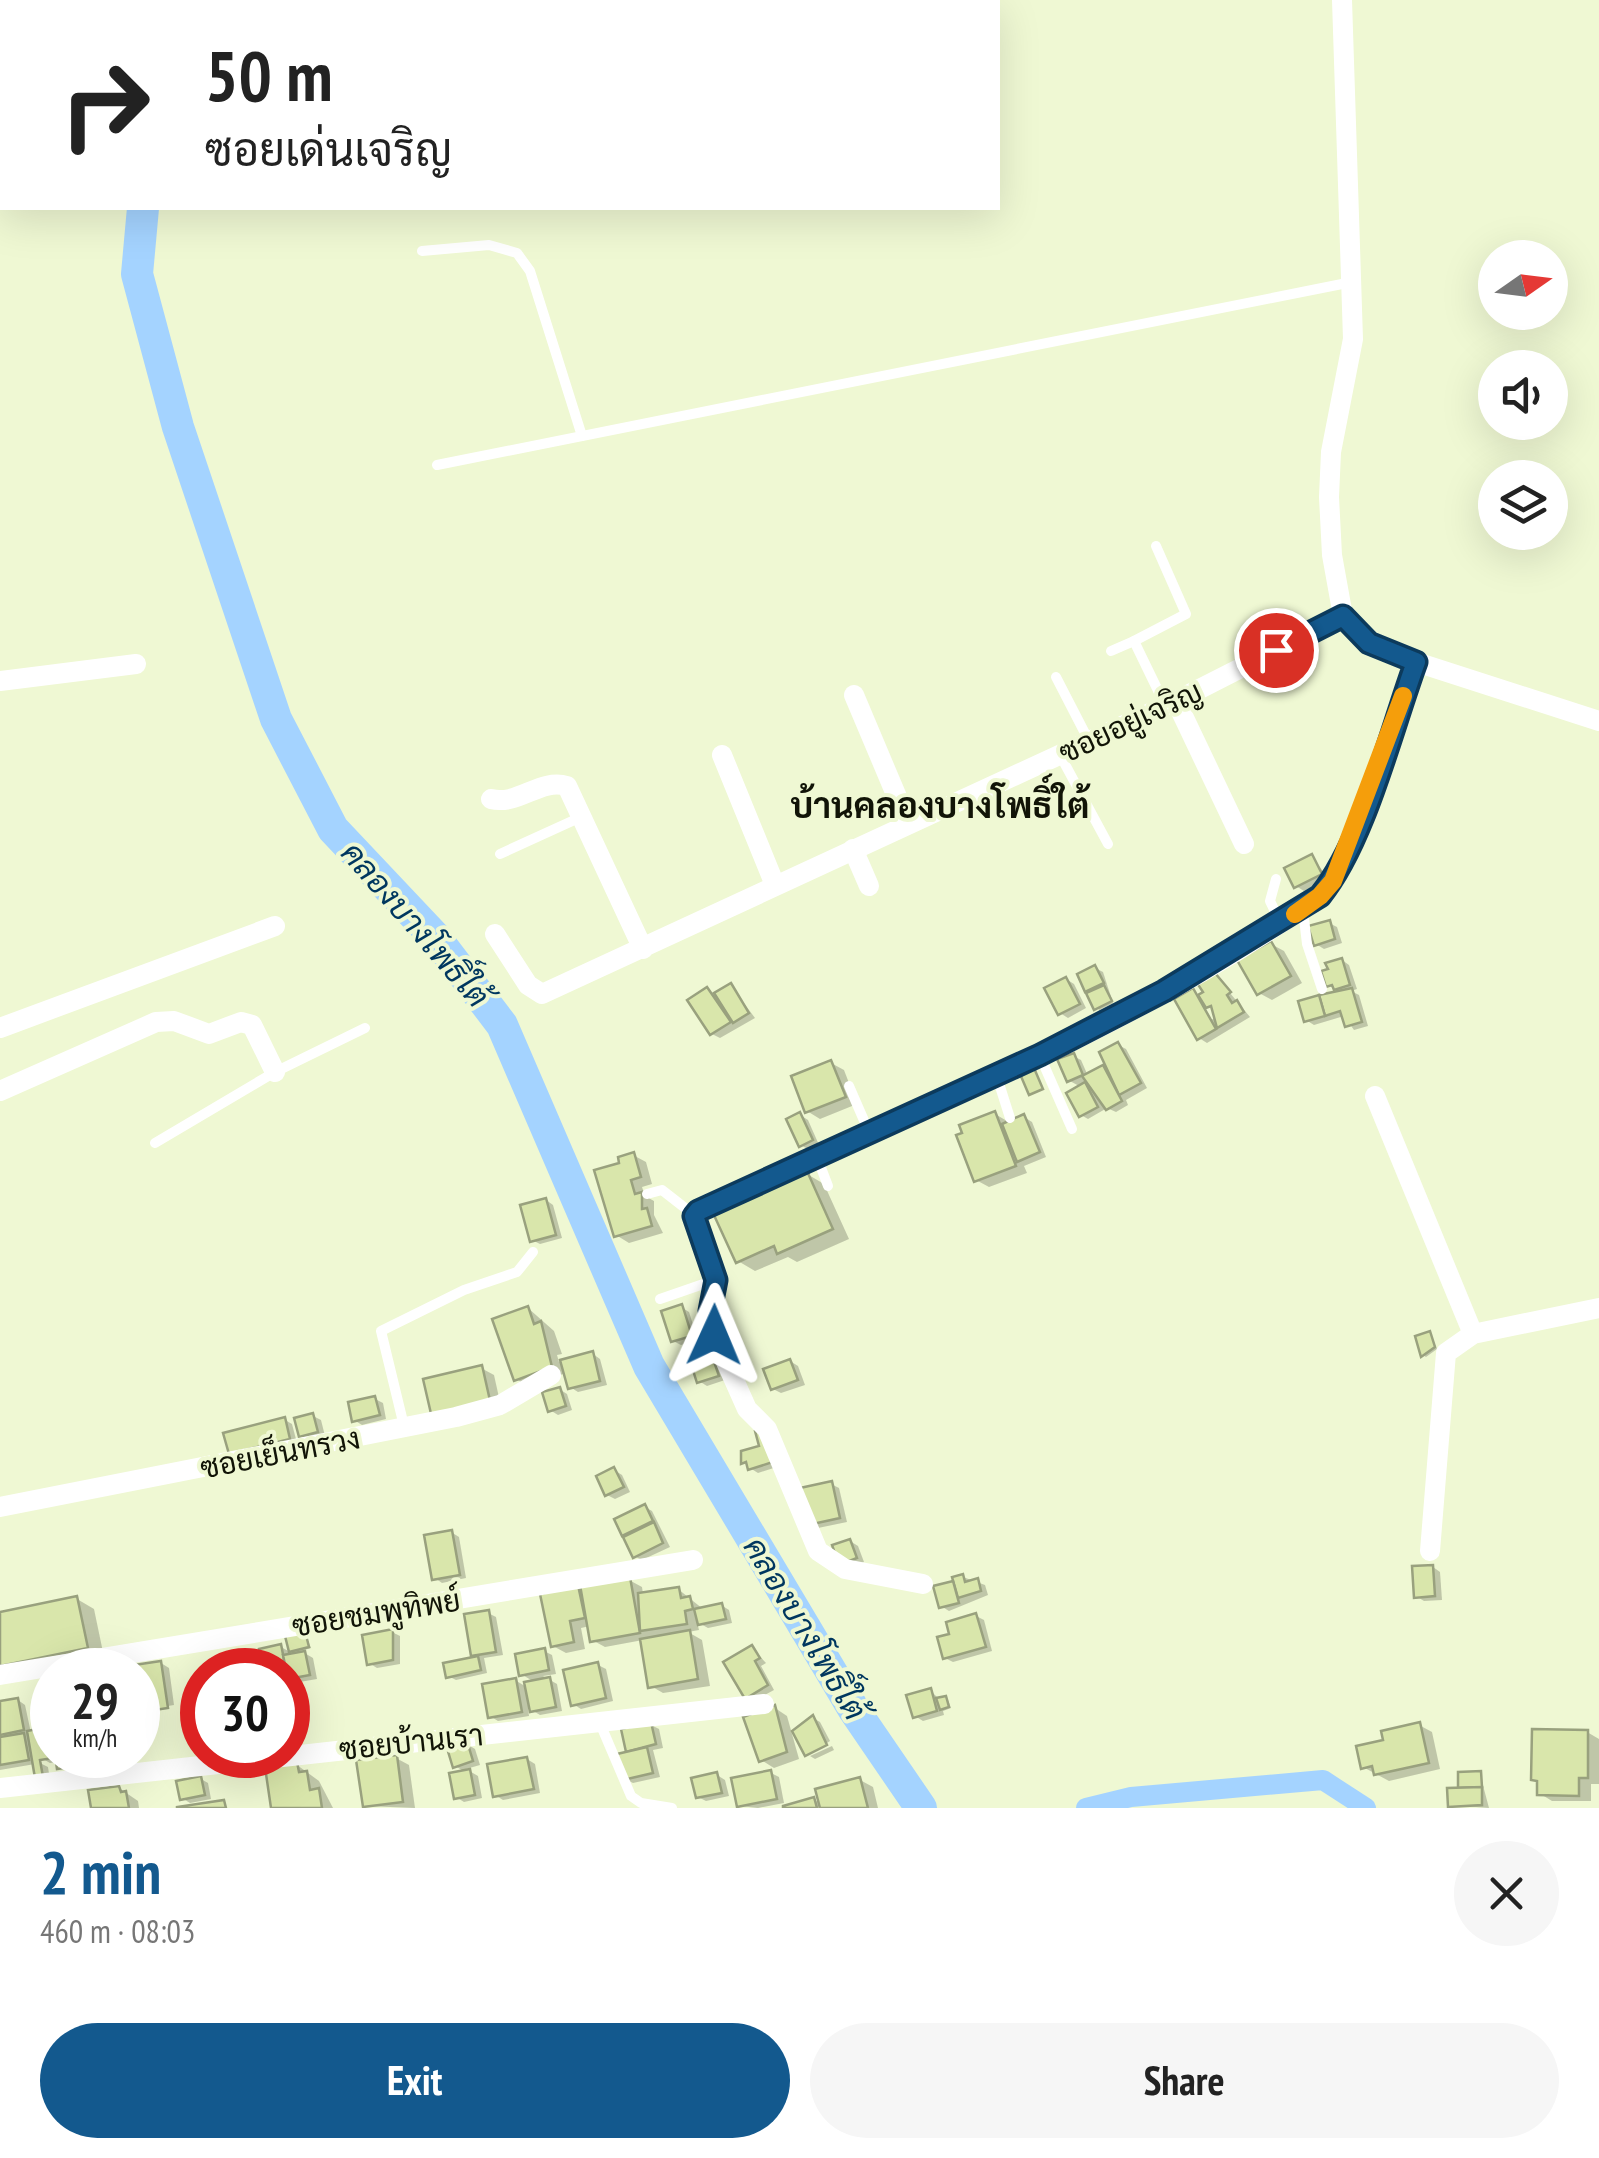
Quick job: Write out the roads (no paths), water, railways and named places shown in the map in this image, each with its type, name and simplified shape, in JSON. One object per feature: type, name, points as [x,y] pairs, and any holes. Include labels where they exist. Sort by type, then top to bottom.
[{"type":"street","points":[[1342,0],[1353,339],[1331,452],[1329,497],[1332,555],[1343,616],[1369,643],[1599,721]]},
{"type":"street","name":"ซอยอยู่เจริญ","points":[[495,934],[528,985],[542,994],[1170,704],[1343,616]]},
{"type":"street","points":[[922,1584],[845,1569],[818,1551],[767,1429],[747,1410],[714,1335],[710,1311],[716,1280],[694,1216],[704,1206],[1040,1055],[1164,991],[1303,909],[1333,881],[1416,662]]},
{"type":"street","points":[[0,682],[136,664]]},
{"type":"street","points":[[854,695],[908,824]]},
{"type":"street","points":[[1170,704],[1244,844]]},
{"type":"street","points":[[722,755],[775,885]]},
{"type":"street","points":[[491,799],[510,800],[559,783],[567,786],[643,948]]},
{"type":"street","points":[[854,849],[869,886]]},
{"type":"street","points":[[0,1028],[275,926]]},
{"type":"street","points":[[0,1091],[156,1022],[174,1021],[209,1034],[240,1022],[252,1025],[275,1072]]},
{"type":"street","points":[[1374,1096],[1473,1334]]},
{"type":"street","points":[[1430,1551],[1446,1353],[1473,1334],[1599,1308]]},
{"type":"street","name":"ซอยเย็นทรวง","points":[[0,1507],[500,1405],[551,1374]]},
{"type":"street","name":"ซอยชมพูทิพย์","points":[[0,1674],[694,1560]]},
{"type":"street","name":"ซอยบ้านเรา","points":[[0,1788],[764,1704]]},
{"type":"lane","points":[[422,250],[489,245],[517,253],[530,271],[582,436]]},
{"type":"lane","points":[[437,465],[1353,282]]},
{"type":"lane","points":[[1110,650],[1186,614],[1156,546]]},
{"type":"lane","points":[[1134,641],[1170,704]]},
{"type":"lane","points":[[1056,677],[1089,741]]},
{"type":"lane","points":[[1060,754],[1108,844]]},
{"type":"lane","points":[[500,854],[582,817]]},
{"type":"lane","points":[[1276,880],[1269,893],[1280,922]]},
{"type":"lane","points":[[1303,909],[1307,944],[1322,989]]},
{"type":"lane","points":[[155,1143],[275,1072],[365,1028]]},
{"type":"lane","points":[[1040,1055],[1072,1129]]},
{"type":"lane","points":[[996,1076],[1010,1118]]},
{"type":"lane","points":[[849,1086],[869,1132]]},
{"type":"lane","points":[[816,1156],[828,1186]]},
{"type":"lane","points":[[647,1194],[667,1193],[694,1216]]},
{"type":"lane","points":[[404,1427],[381,1330],[464,1290],[518,1272],[533,1252]]},
{"type":"lane","points":[[660,1299],[716,1280]]},
{"type":"lane","points":[[599,1720],[630,1796],[641,1803],[672,1808]]},
{"type":"waterway","name":"คลองบางโพธิ์ใต้","points":[[143,210],[137,274],[178,427],[276,719],[333,829],[435,937],[502,1025],[649,1366],[854,1710],[921,1808]]},
{"type":"waterway","points":[[1086,1808],[1131,1797],[1323,1780],[1366,1808]]},
{"type":"district","name":"บ้านคลองบางโพธิ์ใต้","points":[[940,805]]}]
